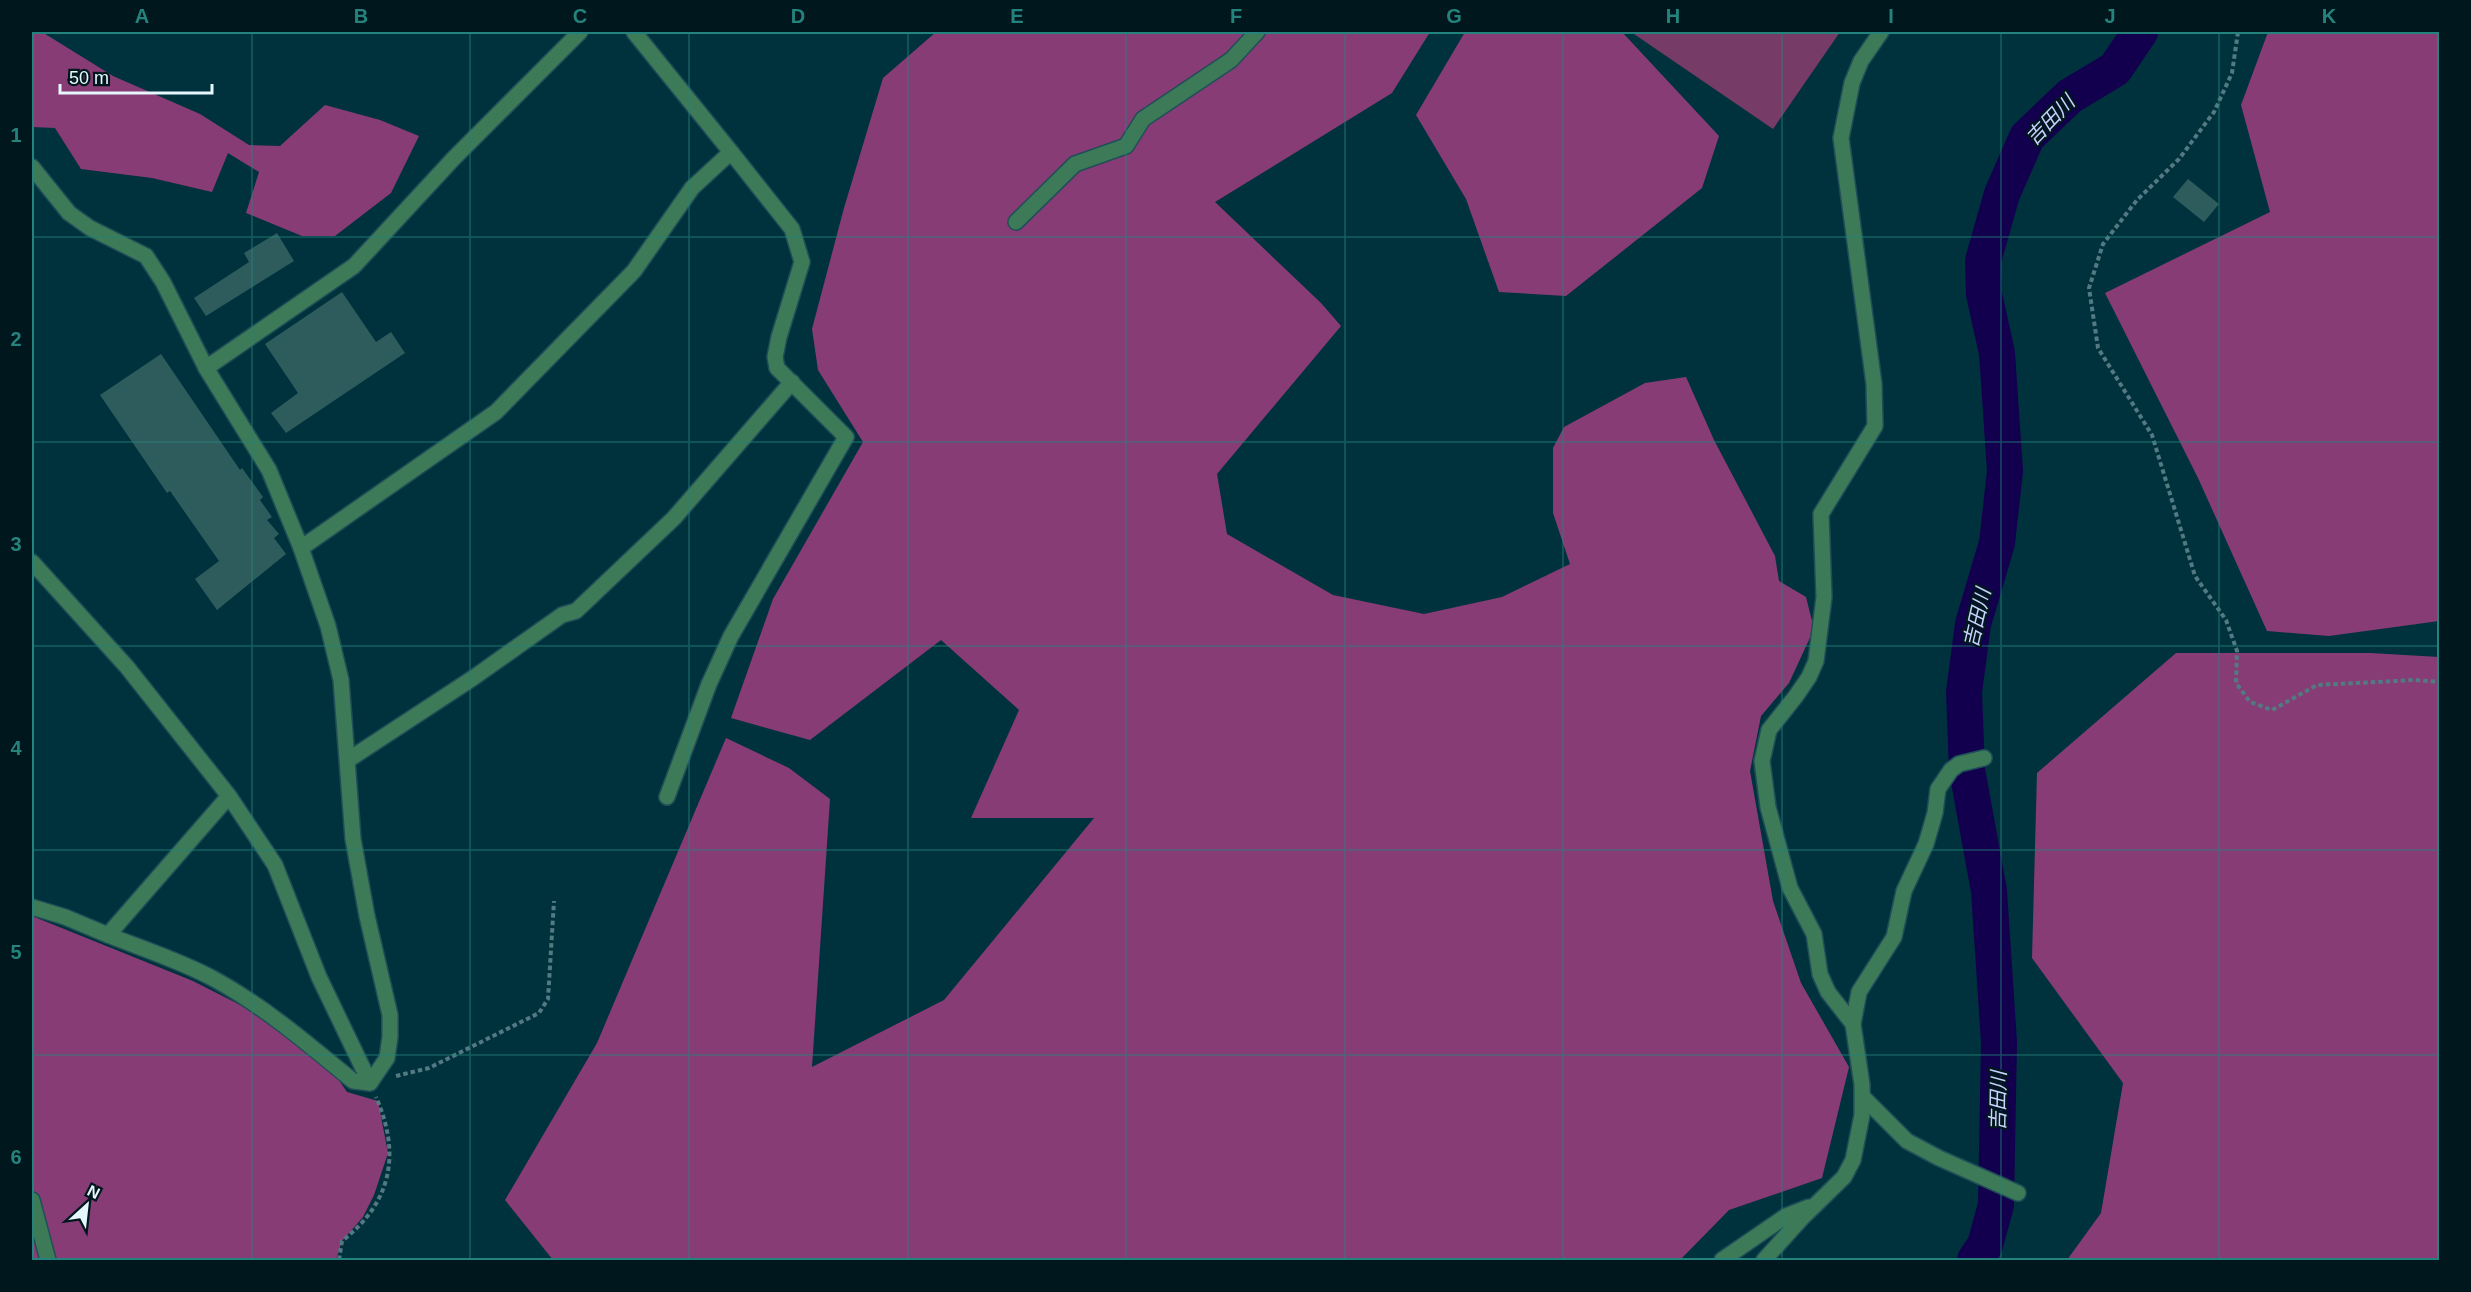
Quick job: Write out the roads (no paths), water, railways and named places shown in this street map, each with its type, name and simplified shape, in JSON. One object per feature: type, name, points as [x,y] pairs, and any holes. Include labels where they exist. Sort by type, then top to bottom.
[{"type":"street","points":[[206,368],[354,266],[454,158],[580,32]]},
{"type":"street","points":[[634,32],[792,228],[802,262],[779,337],[775,357],[777,368],[846,437],[731,636],[709,684],[667,797]]},
{"type":"street","points":[[1016,222],[1075,164],[1126,146],[1143,118],[1231,60],[1257,32]]},
{"type":"street","points":[[1853,1024],[1838,1007],[1824,983],[1820,974],[1814,934],[1790,888],[1768,807],[1762,761],[1769,730],[1809,677],[1816,661],[1824,597],[1821,514],[1875,426],[1875,384],[1841,138],[1852,83],[1861,61],[1881,32]]},
{"type":"street","points":[[300,548],[496,412],[634,271],[692,188],[731,152]]},
{"type":"street","points":[[32,167],[69,213],[90,228],[146,256],[163,282],[206,368],[269,470],[300,548],[328,626],[341,680],[352,839],[390,1015],[387,1058],[370,1083]]},
{"type":"street","points":[[348,760],[473,678],[562,615],[576,611],[674,518],[792,382]]},
{"type":"street","points":[[32,562],[127,667],[229,796],[275,865],[319,977],[370,1083]]},
{"type":"street","points":[[1764,1260],[1844,1177],[1853,1161],[1862,1115],[1862,1096],[1853,1024],[1859,992],[1894,937],[1904,891],[1926,844],[1935,813],[1938,789],[1951,770],[1959,764],[1984,758]]},
{"type":"street","points":[[108,935],[229,796]]},
{"type":"street","points":[[32,907],[65,917],[186,965],[215,980],[262,1008],[352,1081],[370,1083]]},
{"type":"street","points":[[1862,1096],[1907,1141],[1939,1158],[2018,1193]]},
{"type":"street","points":[[32,1200],[48,1260]]},
{"type":"street","points":[[1722,1260],[1786,1216],[1816,1204]]},
{"type":"waterway","name":"吉田川","points":[[1975,1260],[1985,1245],[1996,1205],[1999,1042],[1989,891],[1967,770],[1964,692],[1973,624],[1997,543],[2005,471],[1997,353],[1984,294],[1983,261],[2002,194],[2027,137],[2070,96],[2115,69],[2140,32]]}]
